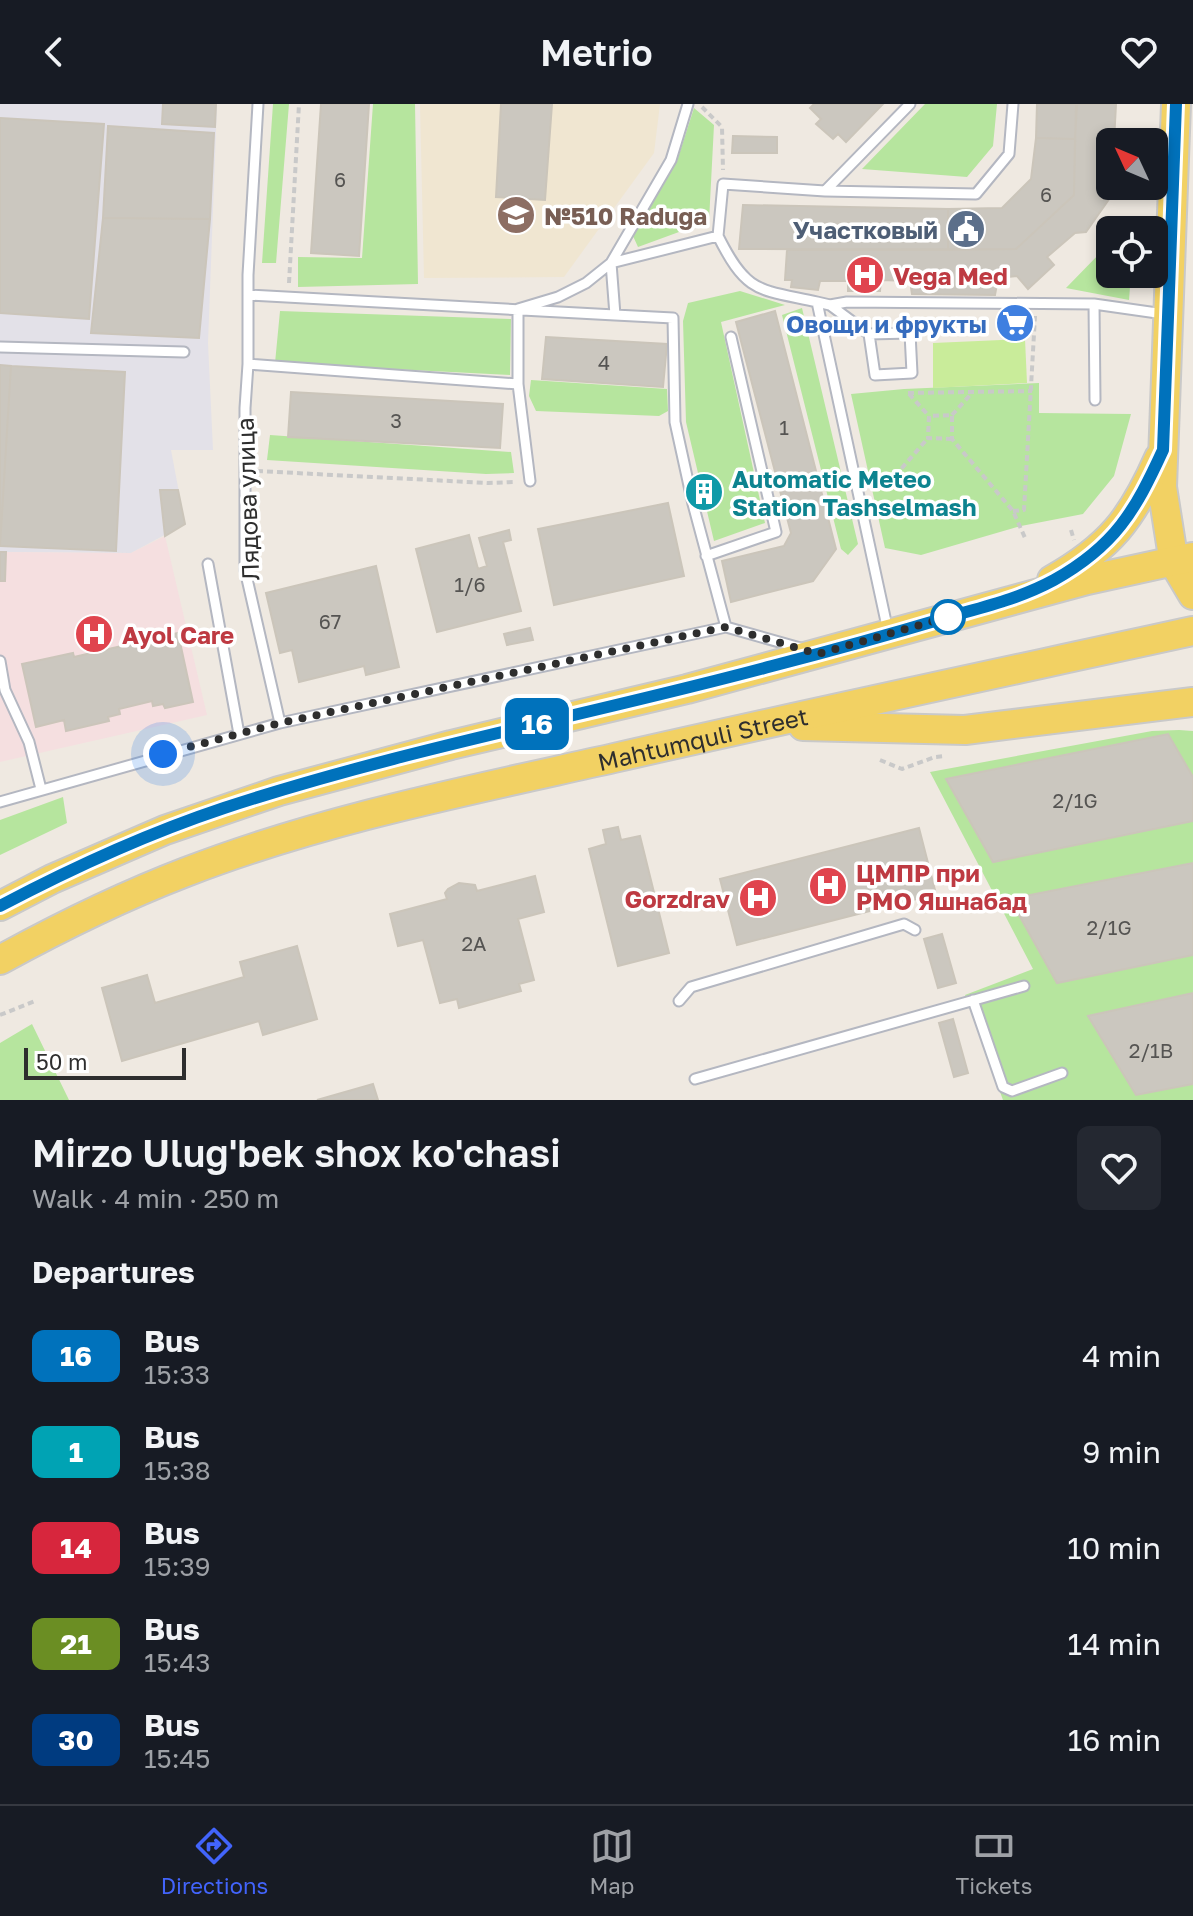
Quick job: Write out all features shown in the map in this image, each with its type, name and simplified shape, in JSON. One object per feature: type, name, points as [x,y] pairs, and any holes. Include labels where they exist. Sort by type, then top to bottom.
[{"type":"main road","points":[[1176,104],[1162,487],[1193,595]]},
{"type":"main road","points":[[1012,600],[1082,563],[1115,534],[1142,496],[1163,450]]},
{"type":"main road","points":[[0,906],[109,853],[237,804],[451,745],[687,689],[1087,580],[1183,560]]},
{"type":"main road","name":"Mahtumquli Street","points":[[0,960],[134,892],[269,844],[412,805],[755,725],[1193,631]]},
{"type":"main road","points":[[755,725],[965,730],[1193,702]]},
{"type":"lane","name":"Лядова улица","points":[[258,104],[243,471],[245,570],[280,723]]},
{"type":"lane","points":[[518,309],[572,290],[611,263],[671,160],[688,104]]},
{"type":"lane","points":[[825,191],[910,104]]},
{"type":"lane","points":[[1013,104],[1009,154],[976,194],[825,191],[723,184],[718,236],[745,279],[762,290],[830,305],[847,302],[1036,302],[1094,304],[1168,314]]},
{"type":"lane","points":[[611,263],[718,236]]},
{"type":"lane","points":[[611,263],[615,315]]},
{"type":"lane","points":[[248,295],[673,318],[675,422],[726,627]]},
{"type":"lane","points":[[817,302],[889,635]]},
{"type":"lane","points":[[1094,304],[1095,400]]},
{"type":"lane","points":[[830,305],[869,334],[910,333],[912,373],[875,375],[869,334]]},
{"type":"lane","points":[[518,309],[518,384],[530,481]]},
{"type":"lane","points":[[706,556],[776,532],[731,337]]},
{"type":"lane","points":[[0,347],[184,352]]},
{"type":"lane","points":[[248,364],[518,384]]},
{"type":"lane","points":[[208,564],[239,734]]},
{"type":"lane","points":[[0,802],[280,723],[726,627],[818,654]]},
{"type":"lane","points":[[0,661],[5,690],[29,742],[41,789]]},
{"type":"lane","points":[[679,1001],[691,987],[904,924],[915,930]]},
{"type":"lane","points":[[695,1079],[1024,986]]},
{"type":"lane","points":[[973,1000],[1003,1087],[1012,1091],[1062,1073]]},
{"type":"path","points":[[288,297],[299,104]]},
{"type":"path","points":[[699,104],[722,127],[724,158]]},
{"type":"path","points":[[1013,511],[1024,510],[1036,302]]},
{"type":"path","points":[[895,476],[928,438],[929,416],[906,391],[1032,391]]},
{"type":"path","points":[[972,393],[952,415],[952,439],[1013,511],[1026,540]]},
{"type":"path","points":[[929,416],[952,415]]},
{"type":"path","points":[[928,438],[952,439]]},
{"type":"path","points":[[243,471],[488,483],[530,481]]},
{"type":"path","points":[[0,1015],[35,1001]]},
{"type":"shaded area","points":[[0,104],[217,104],[208,343],[213,450],[171,450],[185,524],[131,553],[0,552]]},
{"type":"shaded area","name":"№510 Raduga","points":[[420,104],[660,104],[654,153],[564,277],[424,278]]},
{"type":"shaded area","name":"Ayol Care","points":[[165,536],[207,715],[0,762],[0,552],[131,553]]},
{"type":"green space","points":[[273,104],[289,104],[276,263],[262,263]]},
{"type":"green space","points":[[373,104],[415,104],[418,284],[298,287],[298,257],[362,258]]},
{"type":"green space","points":[[925,104],[997,104],[993,146],[967,177],[862,169]]},
{"type":"green space","points":[[694,108],[714,125],[709,221],[638,247],[633,236],[677,161]]},
{"type":"green space","points":[[1096,257],[1096,288],[1130,288],[1129,300],[1066,288]]},
{"type":"green space","points":[[740,291],[785,305],[721,322],[765,523],[714,541],[686,422],[683,321],[688,303]]},
{"type":"green space","points":[[802,308],[858,544],[848,555],[841,549],[782,315]]},
{"type":"green space","points":[[280,311],[511,319],[510,375],[275,363]]},
{"type":"green space","points":[[1025,339],[1027,383],[933,388],[933,343]]},
{"type":"green space","points":[[531,380],[667,389],[668,411],[659,416],[536,411],[529,396]]},
{"type":"green space","points":[[1039,383],[1039,413],[1131,414],[1114,476],[1083,514],[1021,526],[921,555],[885,548],[851,394]]},
{"type":"green space","points":[[270,435],[511,452],[514,473],[486,474],[267,460]]},
{"type":"green space","points":[[1152,731],[1193,731],[1193,1100],[1003,1100],[965,995],[1033,969],[930,772]]},
{"type":"green space","points":[[63,797],[67,823],[0,855],[0,820]]},
{"type":"green space","points":[[32,1024],[69,1100],[0,1100],[0,1043]]},
{"type":"building","points":[[163,104],[216,104],[215,127],[162,124]]},
{"type":"building","points":[[321,104],[369,104],[359,256],[311,253]]},
{"type":"building","points":[[501,104],[552,104],[545,200],[496,197]]},
{"type":"building","points":[[814,104],[883,104],[846,142],[838,134],[833,139],[816,124],[821,119],[810,108]]},
{"type":"building","points":[[1037,104],[1077,104],[1075,139],[1036,138]]},
{"type":"building","points":[[1076,104],[1116,104],[1115,128],[1096,128],[1096,200],[1108,200],[1086,232],[1075,233],[1047,257],[1054,265],[1028,289],[1017,276],[998,278],[995,295],[912,294],[910,281],[881,280],[880,291],[848,291],[848,281],[820,281],[818,290],[791,287],[792,280],[785,280],[787,250],[1016,249],[1074,195]]},
{"type":"building","points":[[0,118],[104,124],[89,319],[0,313]]},
{"type":"building","points":[[108,126],[214,133],[210,219],[103,218]]},
{"type":"building","points":[[733,136],[777,137],[777,153],[732,153]]},
{"type":"building","points":[[1036,138],[1075,139],[1074,195],[1016,249],[948,250],[948,209],[1002,208],[1031,179]]},
{"type":"building","points":[[743,205],[948,209],[948,250],[739,249]]},
{"type":"building","points":[[103,218],[210,219],[199,338],[91,333]]},
{"type":"building","name":"Овощи и фрукты","points":[[1006,309],[1026,310],[1024,337],[1004,337]]},
{"type":"building","points":[[775,311],[836,549],[813,581],[731,602],[722,561],[784,546],[791,533],[736,322]]},
{"type":"building","points":[[546,337],[667,344],[663,387],[542,379]]},
{"type":"building","points":[[0,365],[11,366],[0,546]]},
{"type":"building","points":[[11,366],[125,372],[116,551],[0,546]]},
{"type":"building","points":[[291,392],[503,404],[500,448],[288,437]]},
{"type":"building","name":"Automatic Meteo Station Tashselmash","points":[[708,483],[711,498],[701,501],[697,486]]},
{"type":"building","points":[[160,490],[178,490],[185,524],[165,536]]},
{"type":"building","points":[[668,503],[684,576],[554,605],[538,529]]},
{"type":"building","points":[[509,530],[511,540],[503,542],[521,611],[437,632],[416,549],[469,535],[478,569],[487,566],[479,538]]},
{"type":"building","points":[[0,552],[6,552],[5,581],[0,581]]},
{"type":"building","points":[[376,566],[399,667],[366,675],[364,666],[299,682],[292,650],[280,653],[266,593]]},
{"type":"building","points":[[530,628],[533,640],[507,645],[504,634]]},
{"type":"building","points":[[178,633],[193,702],[165,708],[163,704],[153,706],[152,701],[119,709],[120,714],[108,717],[109,721],[66,731],[64,720],[36,727],[22,664],[73,653],[74,657]]},
{"type":"building","points":[[1168,734],[1193,777],[1193,821],[993,862],[946,779]]},
{"type":"building","points":[[618,827],[621,840],[640,836],[669,953],[618,966],[589,849],[606,844],[603,830]]},
{"type":"building","name":"ЦМПР при РМО Яшнабад","points":[[919,828],[936,894],[737,945],[720,879]]},
{"type":"building","points":[[1193,863],[1193,955],[1057,983],[1010,899]]},
{"type":"building","points":[[535,876],[544,912],[518,919],[534,980],[519,984],[521,991],[459,1008],[457,999],[440,1003],[423,940],[398,946],[390,914],[447,899],[445,893],[448,889],[459,883],[475,885],[477,891]]},
{"type":"building","points":[[942,934],[956,983],[938,988],[924,939]]},
{"type":"building","points":[[297,946],[317,1019],[263,1035],[259,1021],[122,1061],[102,988],[147,975],[155,1003],[244,977],[240,962]]},
{"type":"building","points":[[1193,993],[1193,1084],[1136,1095],[1088,1016]]},
{"type":"building","points":[[953,1019],[968,1073],[954,1077],[939,1023]]},
{"type":"building","points":[[373,1084],[378,1100],[317,1100]]},
{"type":"bus line","name":"16","points":[[0,906],[109,853],[223,809],[336,775],[687,689],[1012,600],[1082,563],[1115,534],[1129,516],[1163,450],[1176,104]]},
{"type":"place","name":"№510 Raduga","points":[[516,215]]},
{"type":"place","name":"Участковый","points":[[966,229]]},
{"type":"place","name":"Vega Med","points":[[865,275]]},
{"type":"place","name":"Овощи и фрукты","points":[[1015,323]]},
{"type":"place","name":"Automatic Meteo Station Tashselmash","points":[[704,492]]},
{"type":"place","name":"Ayol Care","points":[[94,634]]},
{"type":"place","name":"ЦМПР при РМО Яшнабад","points":[[828,886]]},
{"type":"place","name":"Gorzdrav","points":[[758,898]]},
{"type":"route","points":[[163,754],[280,723],[726,627],[818,654],[948,617]]}]
